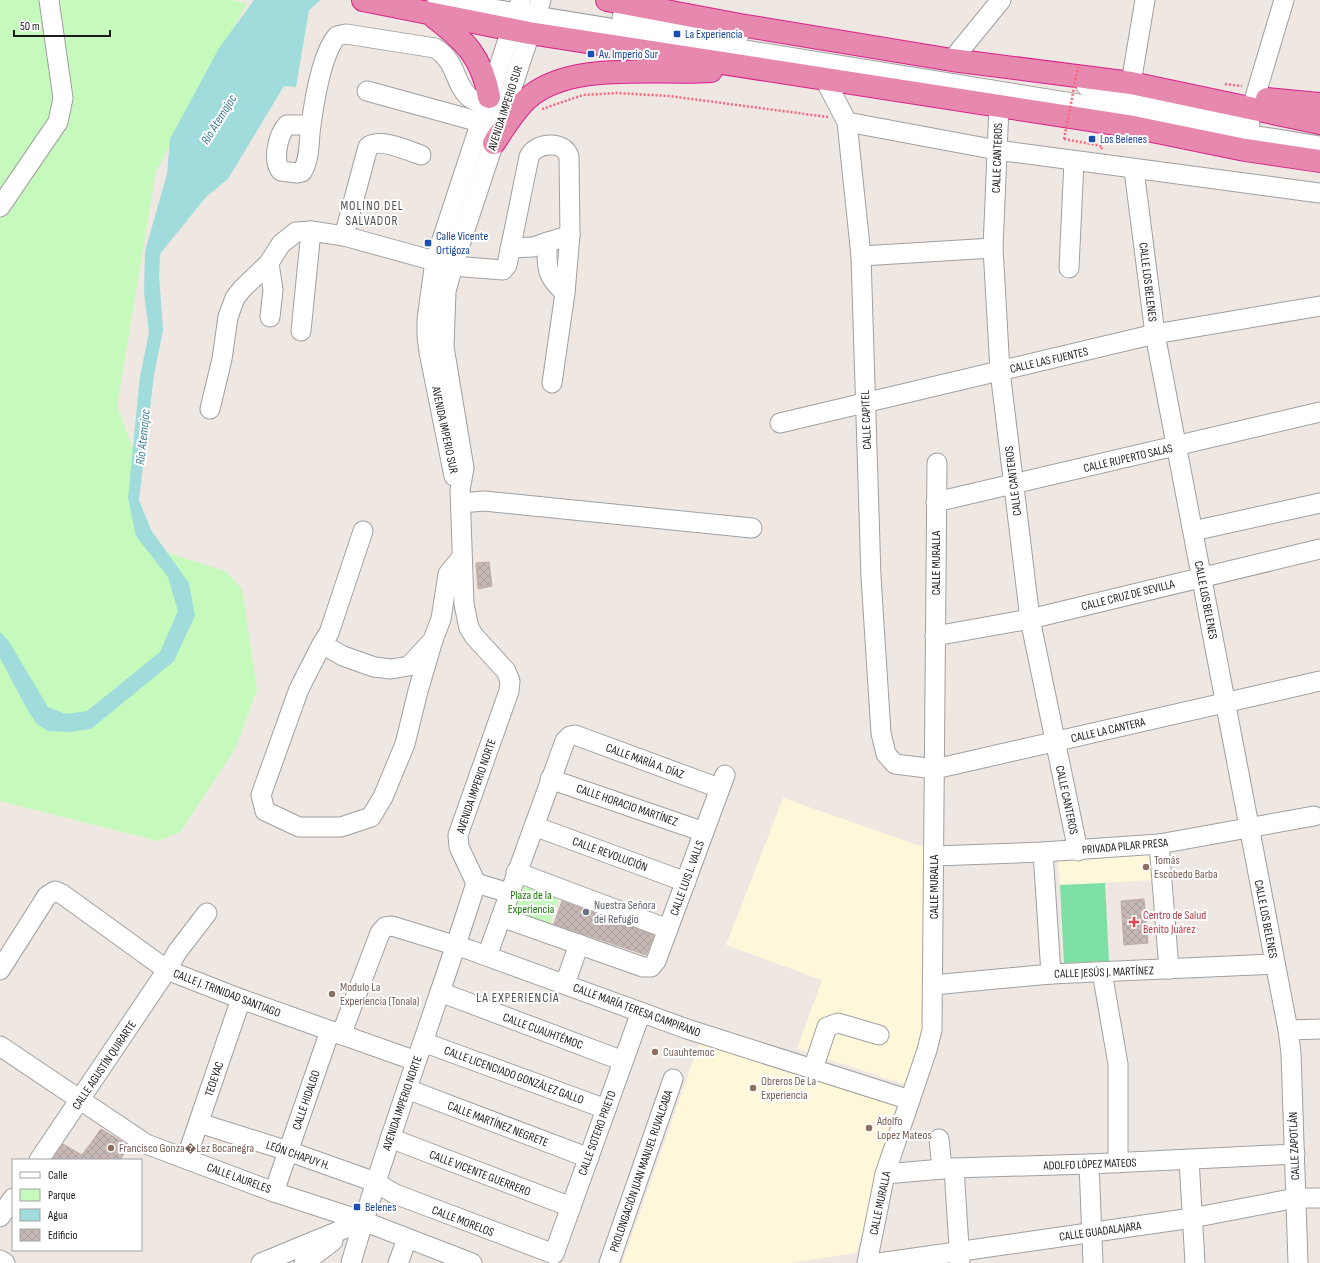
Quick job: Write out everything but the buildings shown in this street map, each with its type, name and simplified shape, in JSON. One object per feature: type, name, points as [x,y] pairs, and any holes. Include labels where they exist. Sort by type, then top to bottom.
[{"type":"highway","points":[[363,0],[433,7],[525,11],[749,66],[1128,126],[1245,150],[1320,161]]},
{"type":"highway","points":[[607,0],[740,25],[952,60],[1131,83],[1320,122]]},
{"type":"highway","points":[[666,0],[740,25]]},
{"type":"highway","points":[[433,7],[454,32],[472,50],[483,72],[485,108]]},
{"type":"highway","points":[[494,143],[526,99],[542,88],[559,81],[606,72],[708,71],[749,66]]},
{"type":"highway","points":[[1184,93],[1255,97],[1320,104]]},
{"type":"highway","points":[[1245,150],[1320,173]]},
{"type":"street","points":[[0,207],[58,122],[63,98],[49,0]]},
{"type":"street","points":[[952,60],[1001,0]]},
{"type":"street","points":[[1131,83],[1145,0]]},
{"type":"street","points":[[1255,97],[1284,0]]},
{"type":"street","points":[[525,11],[1093,87],[1265,126],[1320,135]]},
{"type":"street","points":[[525,11],[1097,107],[1152,119],[1320,146]]},
{"type":"street","name":"AVENIDA IMPERIO SUR","points":[[460,496],[464,468],[444,347],[446,291],[444,264],[485,108],[525,11]]},
{"type":"street","name":"AVENIDA IMPERIO SUR","points":[[444,264],[494,143],[525,11]]},
{"type":"street","points":[[311,125],[326,53],[337,36],[346,34],[434,48],[443,53],[448,59],[469,97],[485,108]]},
{"type":"street","name":"CALLE CAPITEL","points":[[824,78],[847,122],[861,256],[870,577],[882,733],[886,754],[895,764]]},
{"type":"street","points":[[367,91],[485,108]]},
{"type":"street","name":"CALLE CANTEROS","points":[[999,106],[993,248],[1000,371],[1030,619],[1078,851]]},
{"type":"street","points":[[847,122],[997,150],[1134,170],[1320,193]]},
{"type":"street","points":[[344,236],[368,147],[371,144],[380,143],[421,154]]},
{"type":"street","points":[[210,409],[222,359],[228,317],[235,298],[269,264],[282,244],[291,234],[302,230],[344,236],[444,264],[503,270],[507,265],[529,157],[534,149],[542,145],[560,147],[568,152],[570,235],[565,292],[552,382]]},
{"type":"street","points":[[1069,268],[1074,161]]},
{"type":"street","name":"CALLE LOS BELENES","points":[[1134,170],[1155,334],[1288,1030]]},
{"type":"street","points":[[301,331],[311,231]]},
{"type":"street","points":[[510,248],[533,247],[570,235]]},
{"type":"street","points":[[547,242],[548,270],[554,283],[565,292]]},
{"type":"street","points":[[861,256],[993,248]]},
{"type":"street","points":[[269,264],[273,290],[270,317]]},
{"type":"street","name":"CALLE LAS FUENTES","points":[[780,423],[1155,334],[1320,306]]},
{"type":"street","name":"CALLE RUPERTO SALAS","points":[[936,502],[1177,447],[1320,412]]},
{"type":"street","name":"CALLE MURALLA","points":[[867,1263],[885,1174],[931,1037],[933,985],[935,768],[936,463]]},
{"type":"street","points":[[460,496],[484,501],[752,528]]},
{"type":"street","name":"AVENIDA IMPERIO NORTE","points":[[350,1263],[358,1223],[375,1182],[476,882],[459,847],[457,841],[458,834],[509,691],[510,681],[506,672],[474,636],[469,628],[464,604],[461,558],[460,496]]},
{"type":"street","points":[[1193,531],[1320,502]]},
{"type":"street","points":[[363,531],[329,633],[299,689],[261,795],[265,811],[300,827],[342,827],[371,817],[383,797],[405,744],[418,691],[433,640],[441,619],[448,574],[461,558]]},
{"type":"street","name":"CALLE CRUZ DE SEVILLA","points":[[935,636],[1030,619],[1320,549]]},
{"type":"street","points":[[322,644],[343,656],[374,667],[391,669],[409,666],[433,640]]},
{"type":"street","name":"CALLE LA CANTERA","points":[[895,764],[935,768],[1320,682]]},
{"type":"street","name":"CALLE MARÍA A. DÍAZ","points":[[550,779],[565,741],[570,736],[575,735],[722,781]]},
{"type":"street","points":[[487,956],[550,779]]},
{"type":"street","name":"CALLE HORACIO MARTÍNEZ","points":[[550,779],[704,832]]},
{"type":"street","name":"CALLE LUIS L. VALLS","points":[[579,944],[643,967],[651,967],[656,961],[722,781]]},
{"type":"street","name":"PRIVADA PILAR PRESA","points":[[934,856],[1078,851],[1159,844],[1314,816]]},
{"type":"street","name":"CALLE REVOLUCIÓN","points":[[534,826],[686,882]]},
{"type":"street","points":[[1159,844],[1169,969]]},
{"type":"street","points":[[1043,852],[1051,974]]},
{"type":"street","points":[[516,872],[668,929]]},
{"type":"street","points":[[476,882],[509,893]]},
{"type":"street","name":"CALLE J. TRINIDAD SANTIAGO","points":[[0,970],[47,896],[54,891],[62,894],[167,970],[241,999],[416,1061]]},
{"type":"street","name":"CALLE AGUSTÍN QUIRARTE","points":[[40,1159],[81,1100],[167,970],[177,952],[207,913]]},
{"type":"street","points":[[501,917],[579,944],[564,984]]},
{"type":"street","name":"CALLE MARÍA TERESA CAMPIRANO","points":[[385,927],[392,926],[456,945],[641,1012],[910,1100]]},
{"type":"street","name":"CALLE HIDALGO","points":[[274,1192],[288,1151],[335,1033],[380,933],[385,927]]},
{"type":"street","name":"CALLE JESÚS J. MARTÍNEZ","points":[[933,985],[1051,974],[1275,964]]},
{"type":"street","points":[[1102,972],[1118,1064],[1118,1163]]},
{"type":"street","name":"CALLE CUAUHTÉMOC","points":[[440,992],[624,1061]]},
{"type":"street","name":"TEOEYAC","points":[[186,1159],[241,999]]},
{"type":"street","name":"CALLE SOTERO PRIETO","points":[[554,1254],[641,1012]]},
{"type":"street","points":[[813,1069],[828,1026],[838,1023],[879,1035]]},
{"type":"street","points":[[1288,1030],[1320,1029]]},
{"type":"street","name":"CALLE ZAPOTLÁN","points":[[1288,1030],[1291,1053],[1298,1263]]},
{"type":"street","name":"CALLE LICENCIADO GONZÁLEZ GALLO","points":[[423,1042],[606,1109]]},
{"type":"street","name":"CALLE LAURELES","points":[[0,1046],[146,1144],[358,1223]]},
{"type":"street","name":"PROLONGACIÓN JUAN MANUEL RUVALCABA","points":[[609,1263],[672,1079]]},
{"type":"street","name":"CALLE MARTÍNEZ NEGRETE","points":[[407,1089],[589,1158]]},
{"type":"street","name":"LEÓN CHAPUY H.","points":[[199,1123],[288,1151],[375,1182]]},
{"type":"street","name":"CALLE VICENTE GUERRERO","points":[[390,1138],[571,1207]]},
{"type":"street","points":[[939,1139],[948,1169],[960,1257]]},
{"type":"street","name":"ADOLFO LÓPEZ MATEOS","points":[[885,1174],[948,1169],[1118,1163],[1295,1154]]},
{"type":"street","points":[[1189,1159],[1195,1263]]},
{"type":"street","points":[[1088,1164],[1093,1263]]},
{"type":"street","name":"CALLE MORELOS","points":[[375,1182],[395,1194],[554,1254]]},
{"type":"street","name":"CALLE GUADALAJARA","points":[[879,1263],[960,1257],[1092,1232],[1192,1218],[1296,1198],[1320,1198]]},
{"type":"street","points":[[0,1217],[12,1199]]},
{"type":"street","points":[[304,1263],[358,1223]]},
{"type":"street","points":[[261,1263],[358,1223],[407,1238],[472,1263]]},
{"type":"street","points":[[398,1263],[407,1238]]},
{"type":"street","points":[[0,1260],[5,1263]]},
{"type":"path","points":[[1064,139],[1078,67]]},
{"type":"shaded area","points":[[783,798],[929,849],[929,1029],[909,1086],[797,1049],[822,980],[726,945]]},
{"type":"shaded area","points":[[1155,849],[1157,880],[1060,885],[1057,856]]},
{"type":"shaded area","points":[[701,1038],[905,1104],[856,1253],[790,1263],[622,1263]]},
{"type":"green space","points":[[0,0],[230,0],[247,3],[156,171],[117,406],[139,465],[138,512],[149,545],[171,554],[225,571],[242,589],[257,690],[235,749],[180,832],[158,841],[0,801]]},
{"type":"green space","name":"Plaza de la Experiencia","points":[[519,873],[560,893],[548,930],[504,915]]},
{"type":"green space","points":[[1105,883],[1109,961],[1064,963],[1060,885]]},
{"type":"water","name":"Río Atemajac","points":[[254,0],[321,0],[309,10],[296,87],[284,86],[228,179],[206,197],[160,254],[159,276],[163,330],[154,375],[139,500],[151,530],[189,583],[195,616],[174,661],[91,729],[69,732],[48,731],[37,724],[28,711],[0,658],[0,632],[8,640],[48,707],[66,714],[87,711],[160,652],[178,611],[168,577],[136,536],[128,498],[140,376],[149,333],[144,292],[145,251],[167,174],[170,139],[219,48]]},
{"type":"place","name":"La Experiencia","points":[[677,34]]},
{"type":"place","name":"Av. Imperio Sur","points":[[591,54]]},
{"type":"place","name":"Los Belenes","points":[[1092,139]]},
{"type":"place","name":"Calle Vicente Ortigoza","points":[[428,243]]},
{"type":"place","name":"Tomás Escobedo Barba","points":[[1146,867]]},
{"type":"place","name":"Nuestra Señora del Refugio","points":[[586,912]]},
{"type":"place","name":"Centro de Salud Benito Juárez","points":[[1134,922]]},
{"type":"place","name":"Modulo La Experiencia (Tonala)","points":[[332,994]]},
{"type":"place","name":"Cuauhtemoc","points":[[655,1052]]},
{"type":"place","name":"Obreros De La Experiencia","points":[[753,1088]]},
{"type":"place","name":"Adolfo Lopez Mateos","points":[[869,1128]]},
{"type":"place","name":"Francisco Gonza�Lez Bocanegra","points":[[111,1148]]},
{"type":"place","name":"Belenes","points":[[357,1207]]},
{"type":"district","name":"MOLINO DEL SALVADOR","points":[[372,212]]},
{"type":"district","name":"LA EXPERIENCIA","points":[[518,997]]}]
